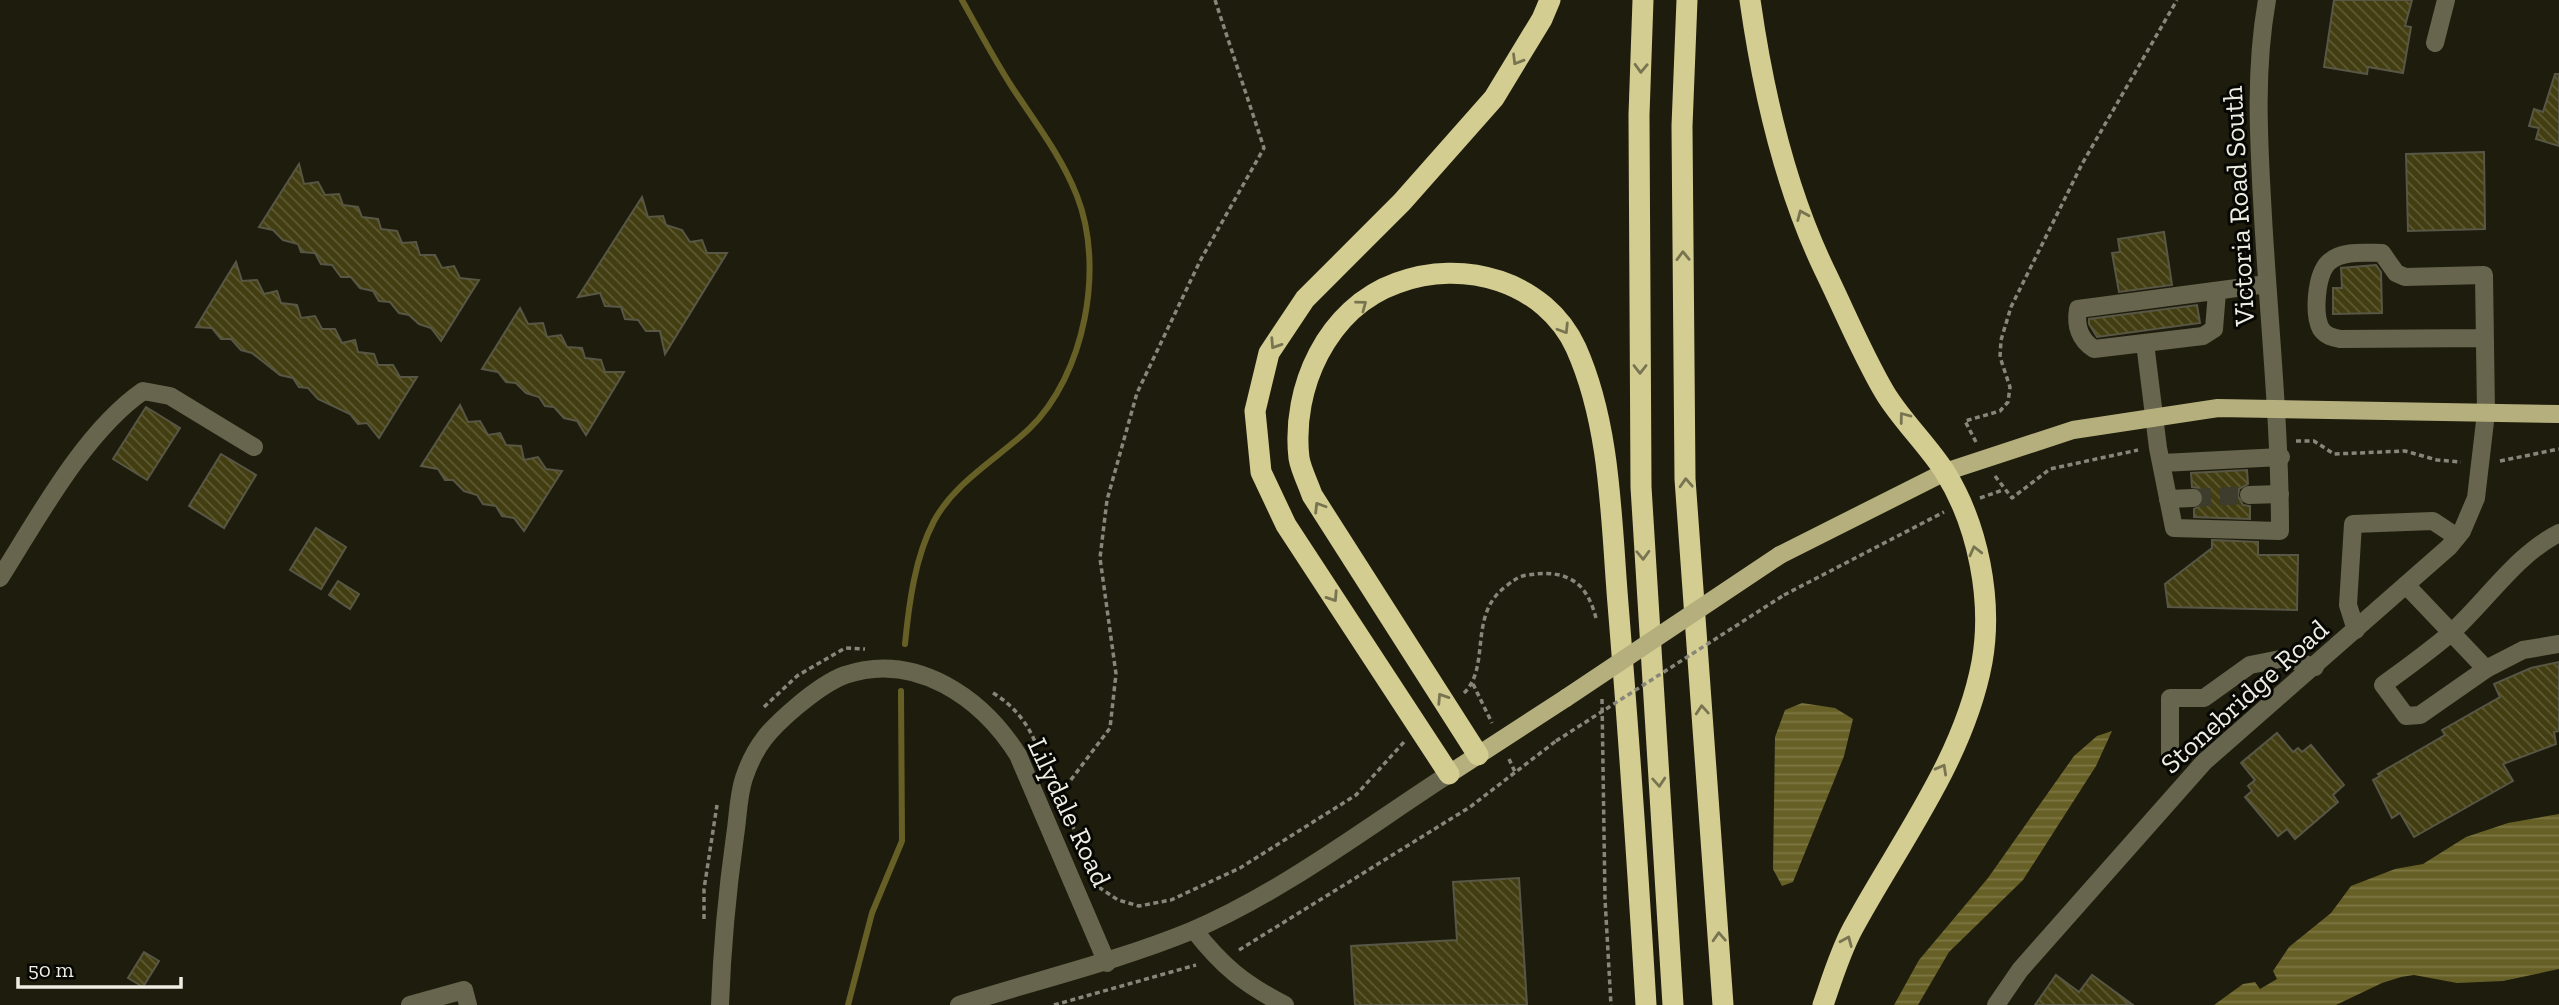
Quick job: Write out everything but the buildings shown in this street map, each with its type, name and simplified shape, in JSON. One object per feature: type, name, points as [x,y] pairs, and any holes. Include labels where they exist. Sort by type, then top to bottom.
[{"type":"highway","points":[[1449,774],[1286,525],[1261,472],[1255,411],[1269,353],[1305,299],[1402,202],[1494,98],[1542,19],[1550,0]]},
{"type":"highway","points":[[1643,0],[1639,115],[1641,487],[1645,594],[1669,902],[1673,1005]]},
{"type":"highway","points":[[1687,0],[1682,126],[1685,479],[1723,1005]]},
{"type":"highway","points":[[1750,0],[1758,55],[1776,134],[1805,223],[1885,393],[1945,472],[1966,512],[1987,615],[1982,662],[1961,735],[1851,931],[1823,1005]]},
{"type":"highway","points":[[1478,755],[1312,495],[1300,460],[1298,417],[1303,387],[1318,353],[1340,323],[1366,301],[1396,283],[1433,275],[1495,278],[1529,295],[1555,315],[1575,347],[1595,404],[1608,490],[1646,1005]]},
{"type":"main road","points":[[1449,774],[1780,555],[1945,472],[2073,430],[2218,408],[2559,414]]},
{"type":"street","name":"Victoria Road South","points":[[2168,499],[2174,528],[2280,531],[2281,457],[2259,149],[2258,51],[2267,0]]},
{"type":"street","points":[[2435,43],[2446,0]]},
{"type":"street","name":"Stonebridge Road","points":[[1996,1005],[2020,970],[2204,762],[2315,667],[2457,537],[2476,498],[2486,413],[2485,338],[2484,275],[2405,277],[2396,273],[2382,253],[2342,254],[2330,261],[2319,275],[2320,327],[2327,336],[2340,339],[2485,338]]},
{"type":"street","points":[[2217,292],[2214,329],[2203,336],[2094,349],[2083,342],[2076,320],[2078,309],[2267,284]]},
{"type":"street","points":[[2145,343],[2153,418],[2168,499],[2193,498]]},
{"type":"street","points":[[0,578],[51,496],[118,408],[143,391],[170,396],[254,447]]},
{"type":"street","points":[[2162,463],[2281,457]]},
{"type":"street","points":[[2249,495],[2280,494]]},
{"type":"street","points":[[2356,630],[2348,605],[2353,524],[2433,521],[2457,537]]},
{"type":"street","points":[[2559,533],[2518,565],[2452,632],[2383,685],[2406,716],[2420,715],[2486,669],[2523,650],[2559,644]]},
{"type":"street","points":[[2406,585],[2486,669]]},
{"type":"street","points":[[2170,758],[2170,698],[2204,698],[2250,665],[2285,658],[2315,667]]},
{"type":"street","name":"Lilydale Road","points":[[720,1005],[723,924],[743,779],[766,732],[804,701],[844,676],[890,668],[935,679],[978,705],[1001,729],[1018,755],[1107,963]]},
{"type":"street","points":[[959,1005],[1107,963],[1194,930],[1283,881],[1449,774]]},
{"type":"street","points":[[1194,930],[1218,962],[1251,988],[1285,1005]]},
{"type":"street","points":[[410,1005],[464,989],[468,1005]]},
{"type":"path","points":[[1046,765],[1056,788],[1070,781],[1110,729],[1116,674],[1100,558],[1107,500],[1137,393],[1200,261],[1264,148],[1215,0]]},
{"type":"path","points":[[1965,421],[2000,411],[2008,402],[2010,387],[2000,357],[2001,340],[2011,307],[2082,164],[2177,0]]},
{"type":"path","points":[[1054,1005],[1189,965],[1218,962],[1470,807],[1556,741],[1784,595],[1939,514]]},
{"type":"path","points":[[763,708],[797,676],[845,648],[870,649]]},
{"type":"path","points":[[1473,684],[1500,741]]},
{"type":"path","points":[[986,689],[1006,701],[1029,726],[1040,753]]},
{"type":"path","points":[[704,928],[704,889],[718,797]]},
{"type":"shaded area","points":[[1802,703],[1835,708],[1853,719],[1844,756],[1793,882],[1782,886],[1773,869],[1775,737],[1785,710]]},
{"type":"shaded area","points":[[2112,731],[2096,766],[2023,880],[1949,952],[1918,1005],[1894,1005],[1919,960],[1988,878],[2074,756],[2097,736]]},
{"type":"shaded area","points":[[2559,814],[2559,969],[2503,981],[2457,983],[2414,975],[2401,977],[2336,1005],[2214,1005],[2243,984],[2255,982],[2260,989],[2277,979],[2273,971],[2289,947],[2331,913],[2351,886],[2395,869],[2423,864],[2466,837],[2508,823]]},
{"type":"waterway","points":[[905,644],[918,565],[934,521],[953,494],[1029,429],[1048,406],[1064,380],[1076,350],[1089,287],[1085,224],[1071,182],[1048,140],[999,66],[962,0]]},
{"type":"waterway","points":[[848,1005],[872,913],[902,841],[901,691]]},
{"type":"tunnel","points":[[2193,498],[2249,495]]}]
